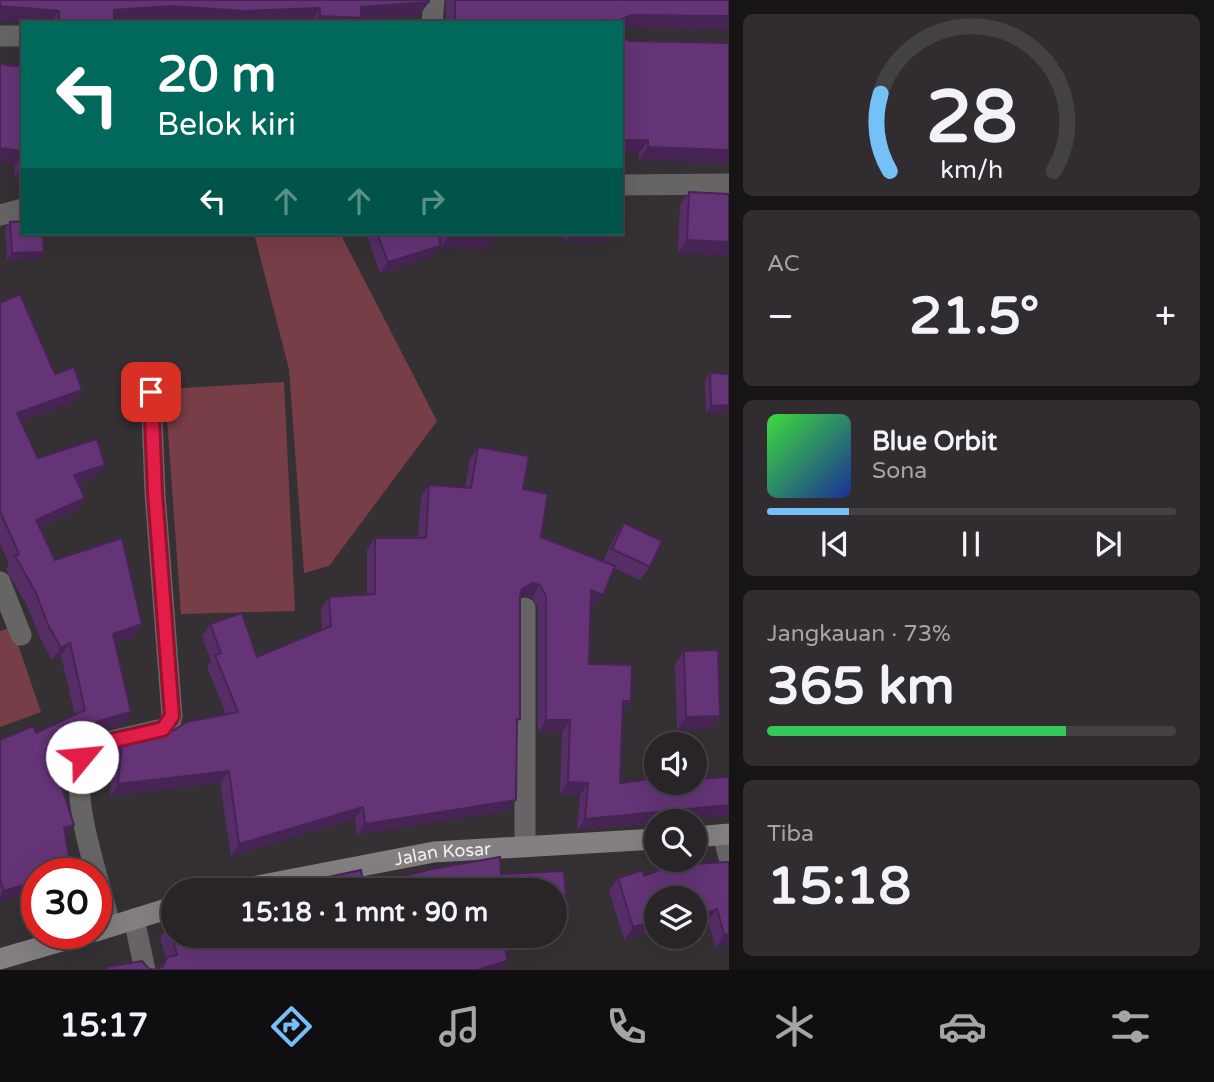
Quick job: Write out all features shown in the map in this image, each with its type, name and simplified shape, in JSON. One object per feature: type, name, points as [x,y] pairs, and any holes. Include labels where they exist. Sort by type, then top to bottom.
[{"type":"street","points":[[432,21],[434,0]]},
{"type":"street","points":[[0,36],[21,36]]},
{"type":"street","points":[[623,185],[729,184]]},
{"type":"street","points":[[0,215],[21,210]]},
{"type":"street","points":[[91,858],[80,785],[82,757],[98,744],[163,729],[172,716],[155,493],[151,392]]},
{"type":"street","points":[[0,582],[11,624]]},
{"type":"street","points":[[525,608],[525,846]]},
{"type":"street","points":[[707,836],[726,834],[729,861]]},
{"type":"street","name":"Jalan Kosar","points":[[299,878],[434,852],[644,840]]},
{"type":"street","points":[[112,925],[161,911]]},
{"type":"street","points":[[134,919],[145,970]]},
{"type":"street","points":[[0,959],[34,949]]},
{"type":"shaded area","points":[[255,235],[341,235],[437,421],[329,566],[304,573],[289,369]]},
{"type":"shaded area","points":[[284,382],[295,611],[181,614],[165,389]]},
{"type":"shaded area","points":[[12,627],[41,712],[0,727],[0,631]]},
{"type":"building","points":[[0,0],[429,0],[361,7],[361,18],[320,16],[320,8],[244,11],[171,6],[114,10],[114,21],[59,21],[59,11],[0,6]]},
{"type":"building","points":[[455,0],[729,0],[729,16],[631,15],[620,21],[455,21]]},
{"type":"building","points":[[623,38],[630,41],[729,43],[729,150],[648,147],[648,140],[623,140]]},
{"type":"building","points":[[0,64],[21,67],[21,151],[0,148]]},
{"type":"building","points":[[689,192],[729,194],[729,242],[687,240]]},
{"type":"building","points":[[21,221],[21,235],[43,235],[44,252],[12,253],[10,222]]},
{"type":"building","points":[[378,235],[439,235],[440,246],[388,262]]},
{"type":"building","points":[[20,294],[55,374],[74,367],[82,390],[17,413],[38,458],[97,439],[105,465],[74,475],[85,498],[36,520],[55,560],[122,538],[142,624],[113,634],[131,712],[99,721],[82,734],[78,743],[52,756],[74,825],[64,828],[69,858],[21,858],[21,886],[4,891],[0,879],[0,740],[33,726],[36,733],[85,710],[70,643],[61,648],[48,625],[36,593],[15,556],[19,554],[0,511],[0,303]]},
{"type":"building","points":[[710,373],[729,374],[729,405],[711,406]]},
{"type":"building","points":[[478,447],[529,456],[523,489],[548,494],[541,537],[615,566],[603,595],[591,590],[589,664],[632,665],[631,701],[623,701],[620,783],[644,780],[644,795],[707,795],[707,778],[729,777],[729,805],[644,809],[644,813],[585,819],[588,783],[568,782],[570,720],[546,720],[546,596],[540,585],[533,583],[522,589],[520,596],[520,719],[517,719],[516,800],[365,824],[363,807],[239,844],[229,771],[118,784],[122,742],[174,730],[187,722],[238,712],[215,655],[221,653],[210,624],[242,613],[257,657],[331,626],[329,597],[375,594],[375,538],[426,538],[429,485],[471,488]]},
{"type":"building","points":[[624,523],[662,541],[650,567],[612,549]]},
{"type":"building","points":[[718,650],[720,716],[686,717],[684,651]]},
{"type":"building","points":[[500,857],[501,874],[564,871],[565,878],[396,878]]},
{"type":"building","points":[[729,862],[729,934],[724,935],[717,909],[707,913],[707,886],[644,886],[644,924],[633,927],[618,878],[643,870],[644,876],[654,872],[707,872],[707,863]]},
{"type":"building","points":[[361,870],[362,878],[328,878],[328,877]]},
{"type":"building","points":[[175,948],[505,948],[507,961],[477,970],[157,970],[163,966],[167,957],[177,955]]},
{"type":"building","points":[[142,961],[149,969],[157,970],[107,970],[107,967]]},
{"type":"route","points":[[82,757],[98,744],[163,729],[170,724],[172,716],[155,493],[151,392]]}]
